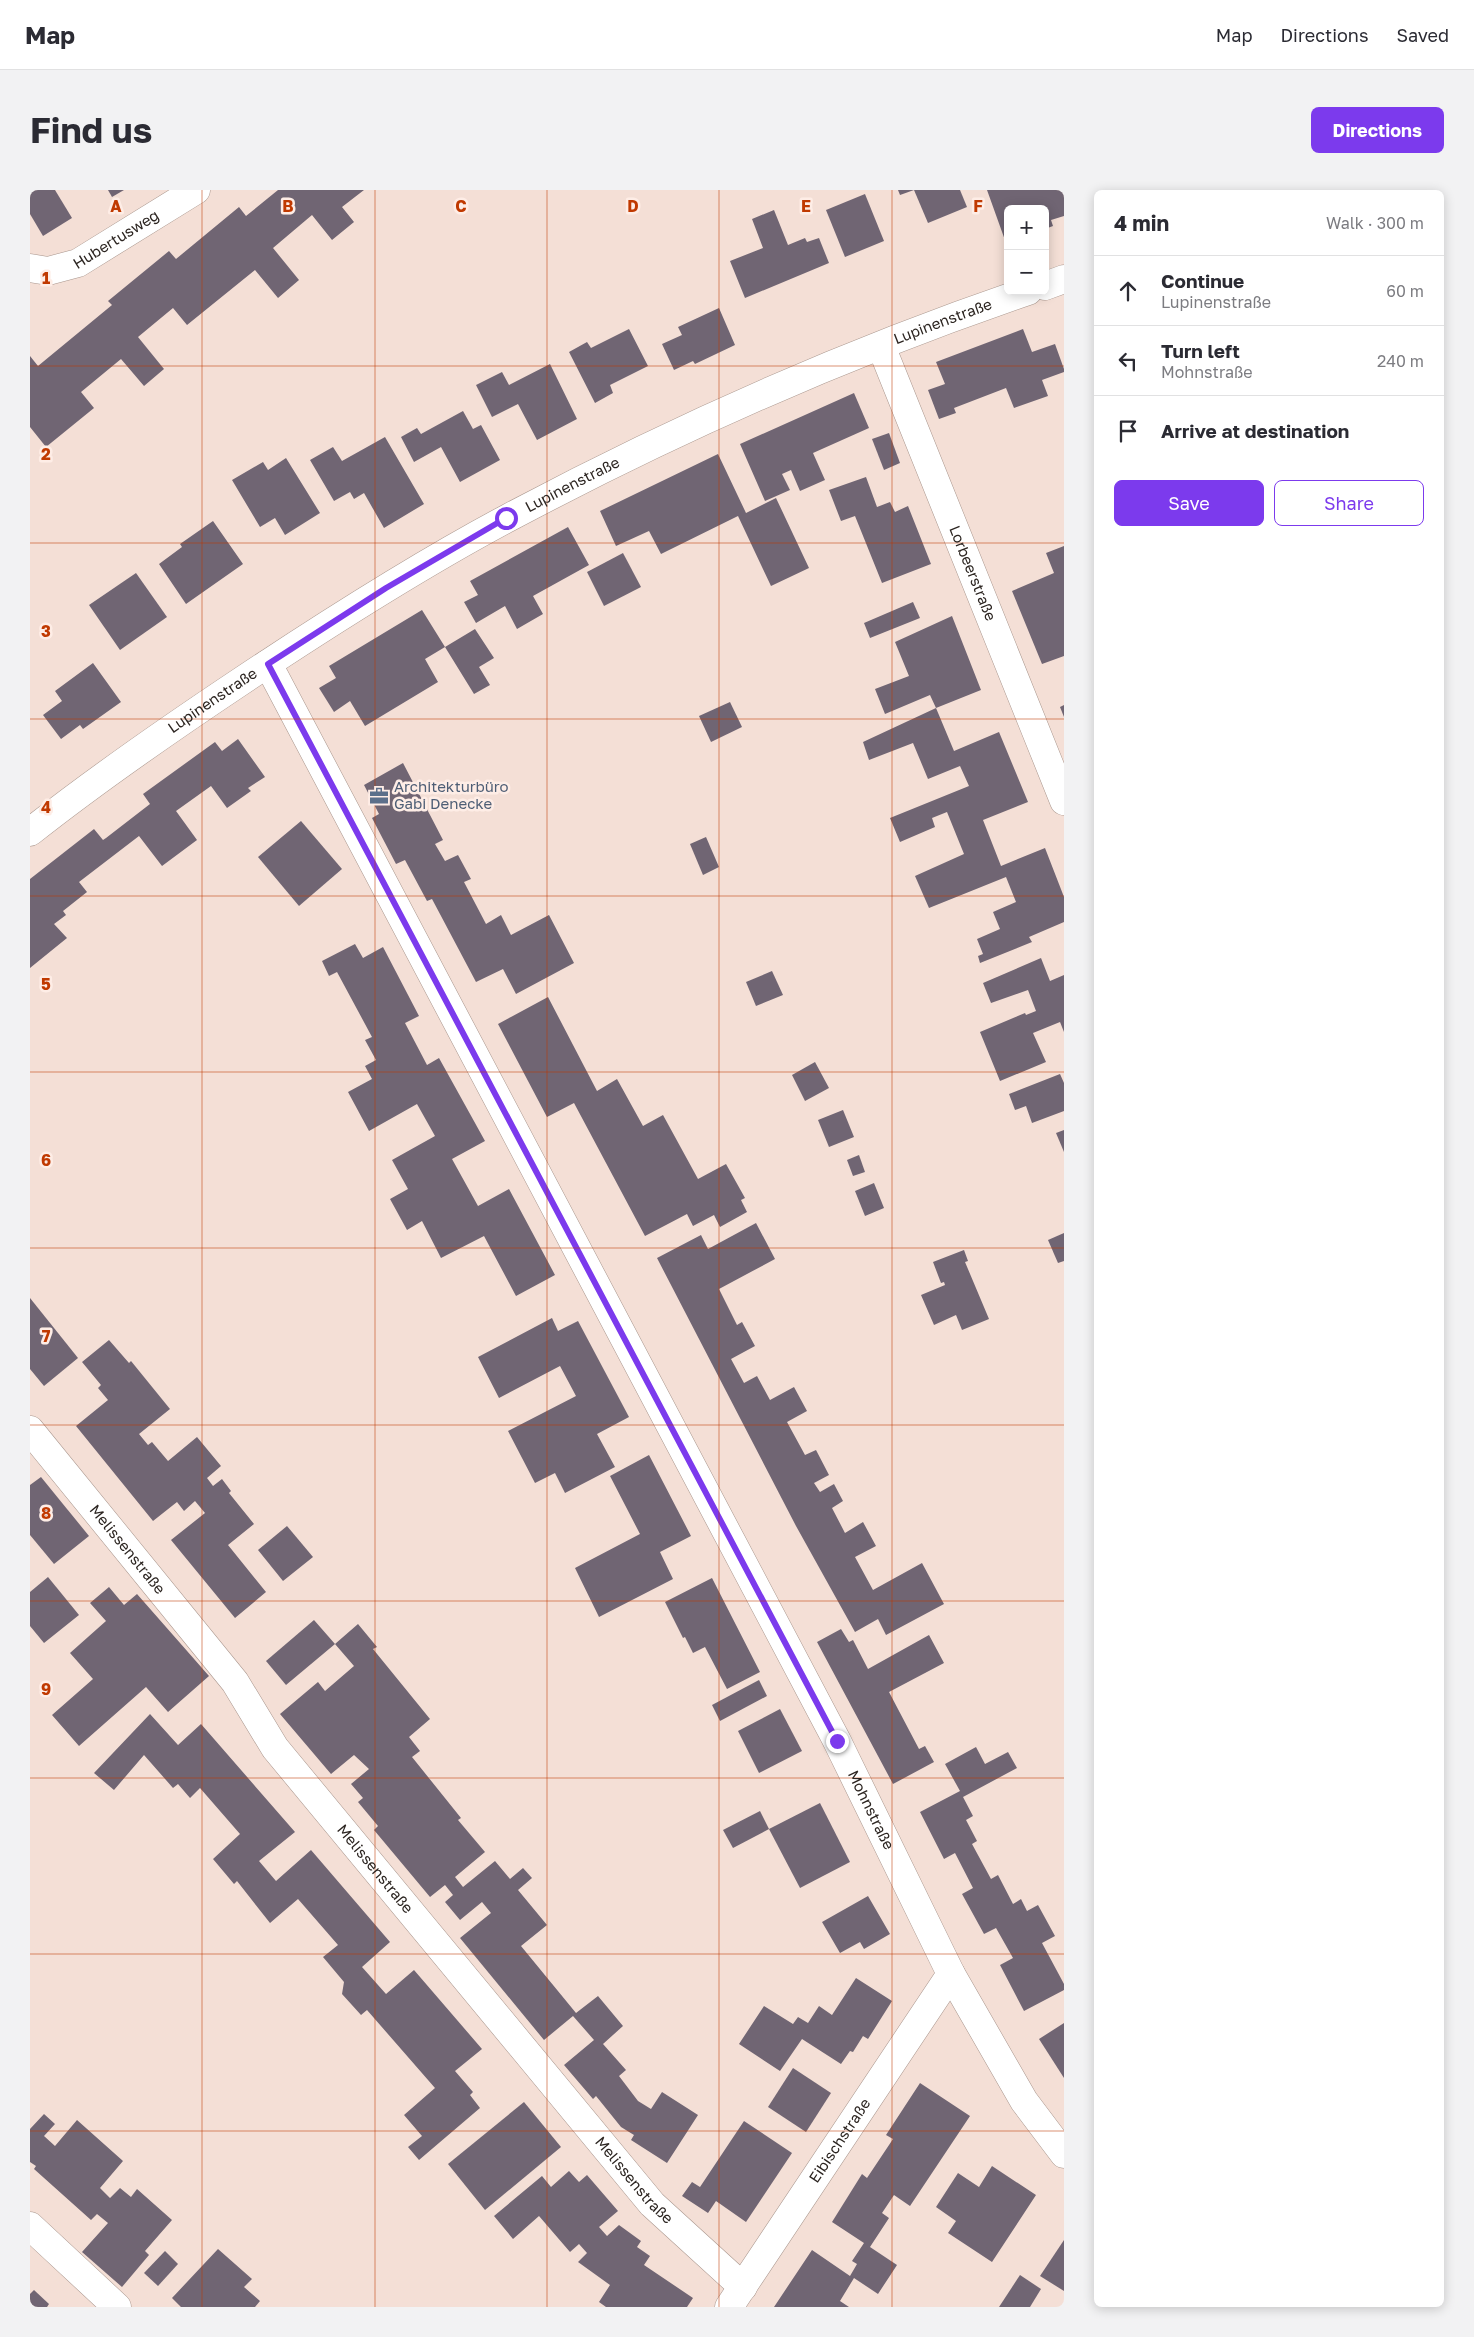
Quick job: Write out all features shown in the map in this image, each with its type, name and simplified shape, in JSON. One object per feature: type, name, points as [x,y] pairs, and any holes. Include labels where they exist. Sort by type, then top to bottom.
[{"type":"street","name":"Hubertusweg","points":[[30,268],[48,271],[78,263],[196,190]]},
{"type":"street","points":[[1049,285],[1064,280]]},
{"type":"street","name":"Lupinenstraße","points":[[30,832],[165,732],[268,664],[386,588],[515,514],[627,456],[740,404],[881,346],[1017,295]]},
{"type":"street","name":"Lorbeerstraße","points":[[881,346],[1064,802]]},
{"type":"street","name":"Mohnstraße","points":[[268,664],[832,1732],[952,1974],[1024,2101],[1064,2154]]},
{"type":"street","name":"Melissenstraße","points":[[30,1430],[235,1682],[276,1748],[652,2204],[736,2297]]},
{"type":"street","name":"Eibischstraße","points":[[736,2297],[952,1974]]},
{"type":"street","points":[[30,2226],[116,2307]]},
{"type":"building","points":[[30,190],[55,190],[72,218],[43,236],[30,214]]},
{"type":"building","points":[[108,190],[124,190],[112,197]]},
{"type":"building","points":[[278,190],[364,190],[342,207],[354,222],[332,240],[312,215],[273,248],[299,280],[278,298],[255,270],[187,325],[173,308],[138,337],[164,369],[144,386],[121,359],[81,392],[94,408],[46,447],[30,427],[30,356],[38,366],[112,305],[108,301],[169,251],[176,259],[239,207],[246,216]]},
{"type":"building","points":[[898,190],[914,190],[900,195]]},
{"type":"building","points":[[914,190],[960,190],[967,207],[928,223]]},
{"type":"building","points":[[987,190],[1064,190],[1064,216],[1051,220],[1053,226],[1049,228],[1049,205],[1004,205],[1004,237]]},
{"type":"building","points":[[865,194],[884,241],[845,257],[826,210]]},
{"type":"building","points":[[774,210],[788,245],[805,238],[807,242],[819,238],[829,263],[745,298],[730,261],[763,248],[752,219]]},
{"type":"building","points":[[719,308],[735,345],[695,364],[693,361],[674,370],[662,344],[682,335],[678,327]]},
{"type":"building","points":[[629,329],[648,366],[610,385],[613,393],[595,403],[569,352],[587,342],[591,348]]},
{"type":"building","points":[[1023,329],[1032,352],[1055,344],[1064,372],[1042,380],[1048,396],[1014,408],[1006,388],[954,408],[956,413],[939,419],[928,390],[945,384],[936,362]]},
{"type":"building","points":[[550,364],[577,419],[537,440],[518,404],[492,417],[476,385],[502,372],[509,385]]},
{"type":"building","points":[[854,393],[869,428],[813,453],[825,480],[800,491],[791,470],[782,474],[790,490],[765,501],[740,444]]},
{"type":"building","points":[[463,411],[473,429],[481,425],[500,460],[460,482],[441,447],[414,462],[401,437],[417,428],[421,434]]},
{"type":"building","points":[[889,433],[900,463],[884,470],[872,439]]},
{"type":"building","points":[[385,437],[424,504],[384,528],[364,493],[354,499],[350,492],[334,501],[310,460],[333,447],[342,461]]},
{"type":"building","points":[[718,454],[746,513],[776,498],[809,568],[771,586],[738,516],[661,554],[649,531],[616,546],[600,511]]},
{"type":"building","points":[[286,458],[320,513],[285,535],[275,518],[260,527],[232,480],[263,462],[268,470]]},
{"type":"building","points":[[866,477],[877,507],[890,502],[895,512],[908,506],[931,564],[882,583],[855,516],[841,521],[829,490]]},
{"type":"building","points":[[213,521],[243,564],[186,604],[159,564],[182,547],[180,544]]},
{"type":"building","points":[[568,527],[589,565],[533,596],[543,614],[517,629],[505,606],[476,623],[464,602],[478,595],[470,581]]},
{"type":"building","points":[[1064,546],[1064,656],[1042,664],[1012,591],[1054,573],[1046,553]]},
{"type":"building","points":[[623,553],[641,587],[604,606],[587,572]]},
{"type":"building","points":[[136,573],[167,617],[120,650],[89,605]]},
{"type":"building","points":[[913,602],[920,618],[870,638],[864,623]]},
{"type":"building","points":[[422,610],[445,647],[425,659],[438,682],[365,726],[350,701],[334,712],[319,688],[336,678],[329,666]]},
{"type":"building","points":[[952,616],[981,690],[936,708],[930,695],[885,714],[875,689],[909,676],[895,642]]},
{"type":"building","points":[[475,629],[494,658],[479,667],[490,685],[474,694],[445,647]]},
{"type":"building","points":[[93,663],[121,702],[83,729],[80,725],[61,739],[43,715],[62,701],[55,691]]},
{"type":"building","points":[[730,702],[742,727],[711,742],[699,716]]},
{"type":"building","points":[[1064,705],[1064,717],[1060,707]]},
{"type":"building","points":[[936,708],[954,751],[999,732],[1028,802],[983,820],[1001,866],[1045,848],[1064,897],[1064,922],[1029,937],[1032,942],[980,963],[978,956],[983,954],[977,939],[1000,929],[993,912],[1016,902],[1006,877],[929,908],[915,876],[964,854],[947,812],[932,818],[935,827],[900,842],[890,818],[969,786],[960,766],[928,779],[913,743],[869,760],[863,742]]},
{"type":"building","points":[[238,739],[265,777],[248,788],[251,791],[227,808],[211,786],[176,811],[197,840],[162,866],[139,836],[79,882],[87,892],[63,911],[66,915],[54,924],[67,938],[30,968],[30,879],[94,829],[103,840],[106,838],[150,804],[143,794],[215,742],[222,751]]},
{"type":"building","points":[[403,763],[443,840],[435,844],[445,861],[458,855],[471,879],[464,882],[486,924],[501,915],[511,935],[549,915],[574,963],[516,994],[503,969],[476,982],[432,899],[427,901],[405,860],[396,864],[372,818],[379,814],[364,785]]},
{"type":"building","points":[[301,821],[342,869],[299,906],[258,857]]},
{"type":"building","points":[[706,837],[719,867],[703,875],[690,844]]},
{"type":"building","points":[[355,944],[363,958],[383,947],[419,1016],[405,1023],[427,1065],[439,1058],[485,1141],[452,1159],[478,1206],[509,1189],[555,1275],[516,1296],[484,1236],[441,1258],[422,1221],[407,1230],[390,1199],[408,1189],[392,1160],[435,1136],[417,1104],[369,1131],[348,1092],[372,1079],[365,1066],[376,1060],[365,1040],[372,1037],[337,972],[329,976],[322,961]]},
{"type":"building","points":[[1041,958],[1050,981],[1064,975],[1064,1032],[1060,1022],[1033,1033],[1046,1062],[1000,1081],[980,1032],[1025,1013],[1026,1015],[1036,1011],[1028,990],[991,1003],[983,983]]},
{"type":"building","points":[[772,971],[783,995],[756,1006],[746,982]]},
{"type":"building","points":[[548,997],[597,1091],[617,1079],[643,1126],[663,1115],[698,1179],[726,1164],[745,1198],[741,1200],[747,1212],[720,1227],[714,1215],[693,1226],[687,1214],[645,1236],[574,1103],[547,1117],[498,1024]]},
{"type":"building","points":[[815,1062],[829,1088],[805,1101],[792,1075]]},
{"type":"building","points":[[1060,1074],[1064,1083],[1064,1111],[1032,1123],[1026,1106],[1015,1110],[1009,1094]]},
{"type":"building","points":[[843,1110],[854,1137],[829,1147],[818,1120]]},
{"type":"building","points":[[1064,1130],[1064,1152],[1056,1133]]},
{"type":"building","points":[[859,1155],[865,1172],[853,1176],[847,1160]]},
{"type":"building","points":[[874,1183],[884,1208],[865,1216],[855,1191]]},
{"type":"building","points":[[756,1223],[775,1259],[719,1289],[737,1325],[742,1322],[755,1346],[731,1359],[744,1383],[757,1376],[770,1400],[794,1387],[807,1411],[787,1422],[805,1455],[816,1450],[829,1475],[814,1483],[820,1492],[834,1484],[843,1501],[832,1508],[845,1533],[863,1522],[876,1546],[855,1557],[873,1590],[922,1563],[944,1604],[886,1635],[878,1619],[855,1632],[796,1526],[657,1258],[701,1235],[708,1249]]},
{"type":"building","points":[[1064,1233],[1064,1261],[1058,1263],[1048,1240]]},
{"type":"building","points":[[964,1250],[968,1261],[965,1262],[989,1319],[962,1330],[956,1315],[934,1325],[921,1295],[945,1285],[944,1282],[941,1283],[933,1262]]},
{"type":"building","points":[[30,1298],[78,1358],[44,1386],[30,1369]]},
{"type":"building","points":[[552,1318],[558,1331],[578,1321],[629,1417],[597,1434],[615,1467],[565,1493],[555,1473],[535,1483],[508,1431],[576,1396],[560,1366],[499,1398],[478,1357]]},
{"type":"building","points":[[109,1340],[129,1363],[131,1361],[170,1409],[139,1434],[148,1445],[152,1442],[168,1461],[197,1437],[221,1466],[207,1478],[213,1486],[222,1479],[231,1491],[229,1493],[254,1524],[228,1545],[266,1592],[235,1618],[171,1540],[205,1513],[195,1501],[184,1511],[177,1502],[153,1521],[76,1426],[108,1400],[98,1388],[101,1385],[82,1362]]},
{"type":"building","points":[[649,1455],[691,1536],[660,1552],[673,1579],[599,1617],[575,1568],[640,1534],[610,1476]]},
{"type":"building","points":[[41,1477],[89,1536],[54,1564],[30,1535],[30,1485]]},
{"type":"building","points":[[287,1526],[313,1557],[283,1581],[258,1550]]},
{"type":"building","points":[[48,1577],[79,1615],[44,1643],[30,1626],[30,1592]]},
{"type":"building","points":[[712,1578],[760,1672],[727,1689],[705,1647],[693,1653],[685,1637],[683,1638],[665,1602]]},
{"type":"building","points":[[109,1587],[124,1605],[137,1594],[209,1676],[168,1712],[146,1687],[79,1746],[52,1715],[93,1679],[70,1653],[106,1621],[90,1603]]},
{"type":"building","points":[[314,1620],[335,1644],[286,1685],[266,1661]]},
{"type":"building","points":[[358,1624],[377,1647],[373,1649],[430,1719],[409,1737],[420,1751],[412,1757],[461,1818],[458,1820],[485,1852],[455,1877],[463,1887],[495,1861],[510,1879],[523,1868],[532,1878],[518,1890],[547,1925],[521,1946],[576,2013],[598,1996],[623,2026],[603,2044],[626,2070],[619,2076],[638,2101],[651,2109],[662,2092],[698,2115],[667,2163],[631,2140],[634,2135],[621,2127],[596,2096],[593,2099],[564,2065],[594,2040],[573,2016],[544,2040],[460,1938],[491,1913],[482,1902],[460,1920],[445,1902],[453,1895],[445,1885],[430,1897],[374,1830],[378,1826],[358,1802],[363,1798],[351,1784],[369,1769],[354,1755],[331,1774],[280,1714],[318,1682],[325,1691],[354,1666],[335,1644]]},
{"type":"building","points":[[841,1629],[849,1642],[853,1640],[868,1669],[929,1635],[944,1663],[889,1692],[919,1749],[925,1746],[934,1762],[893,1784],[817,1642]]},
{"type":"building","points":[[759,1680],[767,1696],[720,1721],[712,1705]]},
{"type":"building","points":[[780,1709],[802,1751],[759,1773],[738,1731]]},
{"type":"building","points":[[150,1714],[178,1745],[201,1724],[295,1832],[259,1861],[276,1881],[311,1850],[390,1942],[362,1967],[386,1994],[414,1970],[482,2049],[455,2071],[473,2092],[470,2095],[480,2108],[419,2160],[408,2147],[422,2136],[404,2115],[435,2088],[367,2010],[361,2015],[342,1994],[344,1982],[323,1957],[338,1945],[298,1899],[270,1923],[237,1881],[234,1884],[213,1859],[240,1834],[200,1788],[190,1798],[178,1784],[173,1788],[144,1755],[114,1790],[94,1773]]},
{"type":"building","points":[[976,1747],[985,1764],[1008,1752],[1017,1768],[963,1797],[973,1816],[966,1820],[977,1841],[972,1844],[991,1879],[998,1875],[1013,1904],[1021,1899],[1027,1911],[1038,1905],[1055,1936],[1042,1943],[1064,1984],[1064,1990],[1024,2011],[1000,1965],[1013,1958],[996,1928],[984,1934],[962,1894],[973,1888],[955,1853],[944,1859],[920,1812],[960,1791],[945,1764]]},
{"type":"building","points":[[820,1803],[850,1862],[800,1888],[769,1829]]},
{"type":"building","points":[[760,1811],[769,1829],[733,1848],[723,1830]]},
{"type":"building","points":[[868,1896],[890,1934],[864,1949],[860,1942],[840,1953],[822,1922]]},
{"type":"building","points":[[856,1978],[892,2001],[868,2039],[863,2036],[853,2052],[850,2051],[841,2064],[802,2039],[780,2071],[739,2044],[764,2006],[793,2024],[798,2017],[808,2023],[819,2006],[832,2015]]},
{"type":"building","points":[[1064,2023],[1064,2078],[1039,2039]]},
{"type":"building","points":[[793,2068],[831,2093],[806,2132],[768,2107]]},
{"type":"building","points":[[920,2083],[970,2116],[910,2206],[894,2195],[882,2213],[889,2218],[870,2247],[897,2265],[878,2294],[854,2278],[840,2301],[849,2307],[774,2307],[812,2250],[850,2276],[857,2264],[852,2261],[864,2243],[832,2222],[862,2174],[867,2178],[893,2139],[886,2135]]},
{"type":"building","points":[[524,2102],[561,2147],[485,2210],[448,2164]]},
{"type":"building","points":[[44,2114],[55,2124],[44,2136],[55,2146],[77,2120],[123,2161],[100,2188],[110,2198],[120,2188],[131,2197],[137,2189],[172,2220],[145,2251],[149,2255],[122,2287],[82,2252],[108,2223],[97,2214],[91,2220],[34,2169],[36,2166],[30,2162],[30,2129]]},
{"type":"building","points":[[744,2121],[792,2153],[746,2222],[716,2201],[708,2213],[682,2196],[692,2182],[700,2187]]},
{"type":"building","points":[[992,2166],[1036,2195],[992,2262],[948,2233],[956,2221],[936,2207],[958,2173],[979,2187]]},
{"type":"building","points":[[569,2171],[579,2182],[587,2175],[618,2211],[599,2227],[607,2236],[619,2225],[641,2241],[637,2247],[650,2256],[644,2265],[693,2298],[687,2307],[606,2307],[599,2302],[610,2285],[578,2262],[587,2253],[579,2244],[570,2252],[539,2216],[513,2239],[494,2216],[542,2176],[551,2187]]},
{"type":"building","points":[[1064,2240],[1064,2291],[1040,2276]]},
{"type":"building","points":[[218,2249],[252,2279],[244,2287],[260,2301],[255,2307],[181,2307],[172,2298]]},
{"type":"building","points":[[165,2251],[178,2264],[158,2286],[144,2273]]},
{"type":"building","points":[[1020,2275],[1041,2289],[1030,2307],[999,2307]]},
{"type":"building","points":[[34,2290],[49,2304],[47,2307],[30,2307],[30,2294]]},
{"type":"place","name":"Architekturbüro Gabi Denecke","points":[[379,796]]},
{"type":"route","points":[[506,518],[386,588],[268,664],[837,1741]]}]
